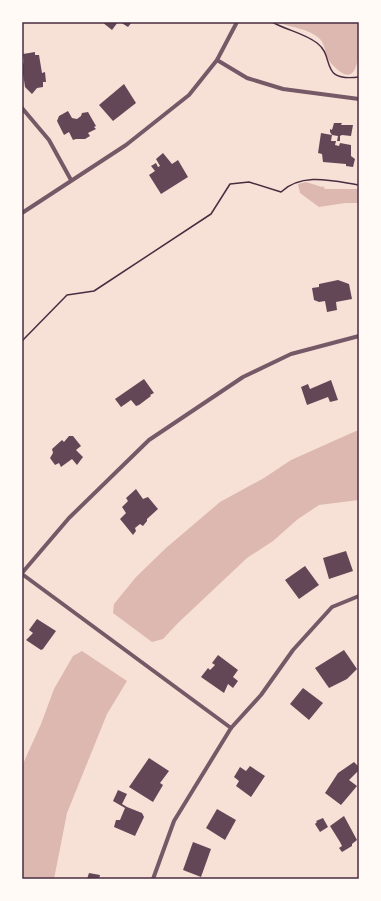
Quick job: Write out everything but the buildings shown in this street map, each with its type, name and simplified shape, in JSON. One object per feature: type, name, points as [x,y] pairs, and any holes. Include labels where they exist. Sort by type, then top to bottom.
[{"type":"street","points":[[22,213],[128,143],[158,121],[189,95],[217,60],[237,22]]},
{"type":"street","points":[[217,60],[247,78],[283,90],[359,99]]},
{"type":"street","points":[[22,108],[49,140],[71,180]]},
{"type":"street","points":[[231,728],[22,574],[69,518],[149,440],[243,377],[291,354],[359,336]]},
{"type":"street","points":[[153,879],[174,821],[231,728],[260,695],[294,650],[332,607],[359,596]]},
{"type":"path","points":[[272,22],[284,29],[310,38],[319,44],[322,48],[329,68],[337,76],[347,78],[359,76]]},
{"type":"path","points":[[22,341],[67,295],[94,291],[210,214],[230,184],[249,182],[282,192],[288,185],[298,181],[308,180],[359,185]]},
{"type":"shaded area","points":[[277,22],[359,22],[359,53],[354,71],[348,75],[341,72],[330,62],[322,42],[315,35],[305,30]]},
{"type":"shaded area","points":[[306,182],[322,187],[323,186],[325,189],[359,189],[359,203],[345,203],[319,207],[300,193],[298,184]]},
{"type":"shaded area","points":[[359,431],[359,500],[319,505],[298,519],[273,541],[247,558],[163,639],[152,642],[113,613],[114,604],[136,577],[166,548],[220,502],[264,478],[291,460]]},
{"type":"shaded area","points":[[82,651],[127,681],[107,714],[67,813],[54,879],[22,879],[22,766],[41,724],[54,689],[73,656]]}]
